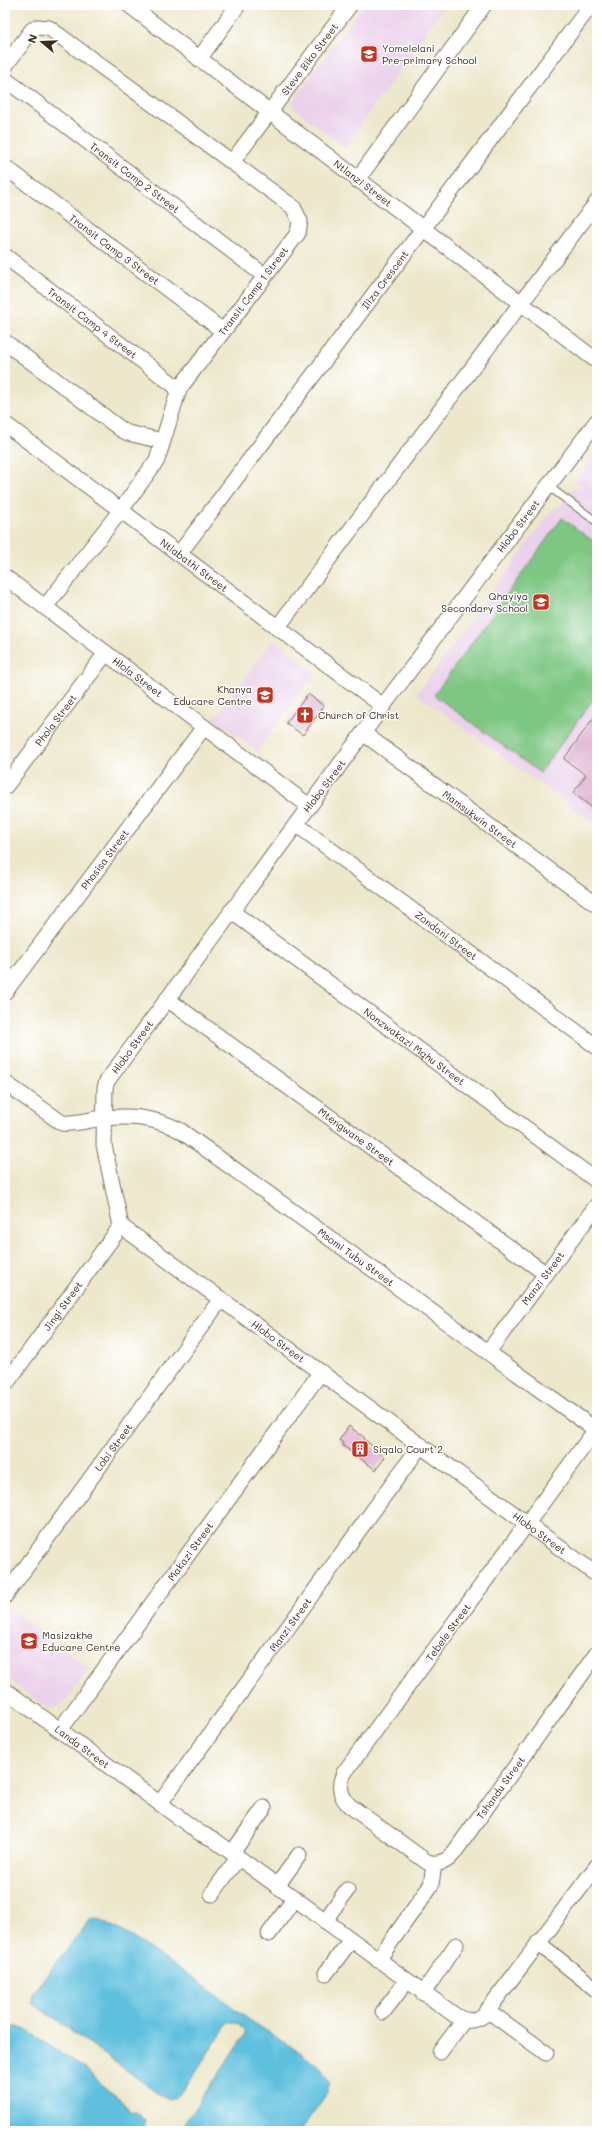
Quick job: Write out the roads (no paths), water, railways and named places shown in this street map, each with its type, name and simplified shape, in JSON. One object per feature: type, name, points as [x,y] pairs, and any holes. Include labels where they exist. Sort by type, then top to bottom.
[{"type":"street","name":"Ntlanzi Street","points":[[129,5],[357,180],[423,228],[597,361]]},
{"type":"street","points":[[199,59],[238,5]]},
{"type":"street","name":"Steve Biko Street","points":[[270,113],[350,5]]},
{"type":"street","points":[[357,180],[484,5]]},
{"type":"street","name":"Iliza Crescent","points":[[179,554],[591,5]]},
{"type":"street","name":"Transit Camp 1 Street","points":[[5,66],[32,30],[37,27],[49,28],[293,207],[299,216],[300,227],[298,233],[179,389],[157,460],[121,510],[45,607]]},
{"type":"street","name":"Transit Camp 2 Street","points":[[5,79],[265,276]]},
{"type":"street","points":[[232,162],[270,113]]},
{"type":"street","name":"Transit Camp 3 Street","points":[[5,167],[223,331]]},
{"type":"street","points":[[278,628],[597,202]]},
{"type":"street","name":"Transit Camp 4 Street","points":[[5,256],[179,389]]},
{"type":"street","points":[[5,342],[122,430],[128,433],[162,441]]},
{"type":"street","name":"Hlobo Street","points":[[597,421],[383,706],[107,1081],[104,1145],[121,1226],[597,1575]]},
{"type":"street","name":"Ntlabathi Street","points":[[5,424],[383,706]]},
{"type":"street","name":"Hlola Street","points":[[5,577],[309,806]]},
{"type":"street","name":"Phola Street","points":[[5,786],[106,653]]},
{"type":"street","name":"Phosisa Street","points":[[5,992],[204,727]]},
{"type":"street","name":"Mamsukwin Street","points":[[363,733],[597,905]]},
{"type":"street","name":"Zondani Street","points":[[296,824],[597,1047]]},
{"type":"street","name":"Nonzwakazi Mqhu Street","points":[[231,911],[597,1181]]},
{"type":"street","name":"Mtengwane Street","points":[[167,998],[546,1274]]},
{"type":"street","name":"Msomi Tubu Street","points":[[5,1083],[62,1123],[105,1118],[142,1117],[168,1124],[182,1131],[596,1429]]},
{"type":"street","name":"Manzi Street","points":[[488,1352],[597,1205]]},
{"type":"street","name":"Jingi Street","points":[[5,1385],[121,1226]]},
{"type":"street","name":"Lobi Street","points":[[5,1596],[221,1299]]},
{"type":"street","name":"Makazi Street","points":[[60,1730],[320,1372]]},
{"type":"street","name":"Tebele Street","points":[[434,1864],[427,1862],[346,1802],[341,1792],[341,1779],[529,1524],[596,1429]]},
{"type":"street","name":"Manzi Street","points":[[160,1803],[420,1445]]},
{"type":"street","name":"Tshandu Street","points":[[434,1864],[441,1863],[450,1858],[597,1653]]},
{"type":"street","name":"Landa Street","points":[[5,1690],[160,1803],[235,1855],[423,1993],[464,2020]]},
{"type":"street","points":[[212,1894],[264,1808]]},
{"type":"street","points":[[277,1886],[299,1855]]},
{"type":"street","points":[[378,1960],[431,1885],[434,1864]]},
{"type":"street","points":[[440,2052],[464,2020],[478,2019],[487,2010],[597,1866]]},
{"type":"street","points":[[325,1921],[347,1890]]},
{"type":"street","points":[[269,1934],[294,1899]]},
{"type":"street","points":[[326,1973],[350,1940]]},
{"type":"street","points":[[538,1943],[597,1990]]},
{"type":"street","points":[[423,1993],[456,1945]]},
{"type":"street","points":[[383,2012],[407,1981]]},
{"type":"street","points":[[487,2010],[546,2053]]},
{"type":"lane","points":[[548,486],[597,522]]},
{"type":"water","points":[[98,1918],[133,1938],[198,1981],[248,2019],[301,2053],[324,2071],[330,2083],[325,2096],[300,2131],[179,2131],[245,2035],[245,2030],[237,2023],[228,2023],[182,2092],[176,2098],[168,2100],[32,2003],[33,1992],[91,1919]]},
{"type":"water","points":[[15,2026],[26,2030],[87,2070],[103,2087],[128,2106],[130,2111],[136,2112],[145,2121],[144,2131],[5,2131],[5,2035]]},
{"type":"place","name":"Yomelelani Pre-primary School","points":[[369,54]]},
{"type":"place","name":"Qhayiya Secondary School","points":[[541,602]]},
{"type":"place","name":"Khanya Educare Centre","points":[[265,695]]},
{"type":"place","name":"Church of Christ","points":[[305,715]]},
{"type":"place","name":"Siqalo Court 2","points":[[360,1449]]},
{"type":"place","name":"Masizakhe Educare Centre","points":[[29,1641]]}]
